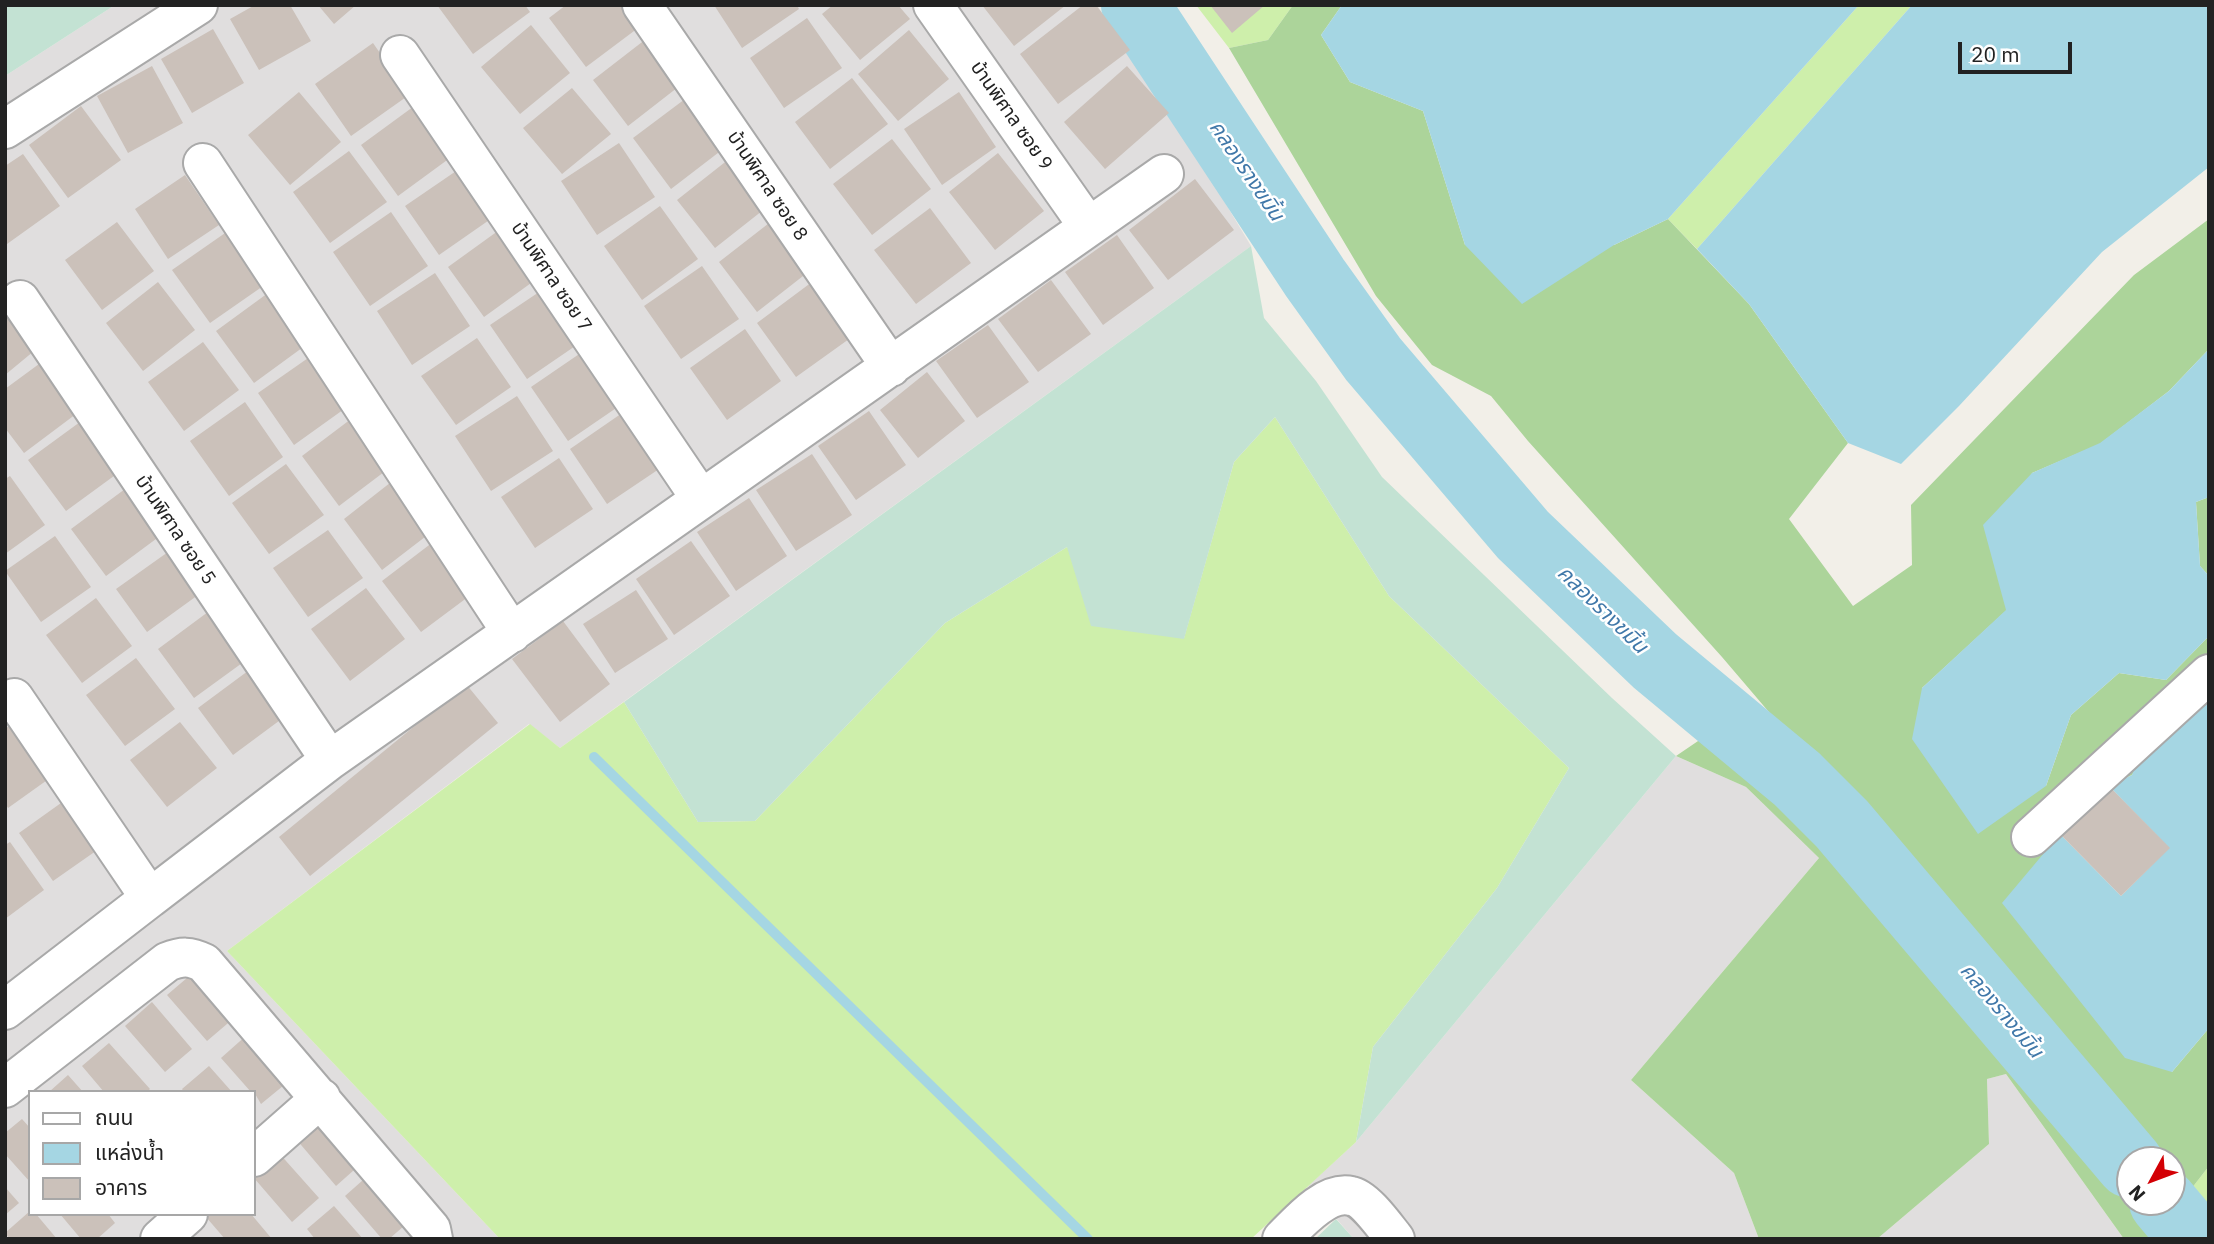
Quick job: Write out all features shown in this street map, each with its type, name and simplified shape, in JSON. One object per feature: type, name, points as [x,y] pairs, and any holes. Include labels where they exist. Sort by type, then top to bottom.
[{"type":"street","points":[[5,129],[198,5]]},
{"type":"street","name":"บ้านพิศาล ซอย 8","points":[[642,5],[891,367]]},
{"type":"street","name":"บ้านพิศาล ซอย 9","points":[[933,5],[1088,226]]},
{"type":"street","name":"บ้านพิศาล ซอย 7","points":[[400,55],[701,499]]},
{"type":"street","points":[[203,163],[512,633]]},
{"type":"street","points":[[5,1010],[330,760],[1164,173]]},
{"type":"street","name":"บ้านพิศาล ซอย 5","points":[[20,300],[330,760]]},
{"type":"street","points":[[2031,837],[2209,674]]},
{"type":"street","points":[[8,695],[150,898]]},
{"type":"street","points":[[5,1088],[167,962],[180,957],[192,957],[204,963],[321,1098],[431,1229],[433,1239]]},
{"type":"street","points":[[256,1155],[321,1098]]},
{"type":"street","points":[[1282,1239],[1311,1211],[1340,1196],[1353,1196],[1365,1205],[1395,1239]]},
{"type":"street","points":[[160,1239],[186,1216]]},
{"type":"shaded area","points":[[115,5],[1097,5],[1203,166],[1251,246],[560,748],[529,724],[227,951],[500,1239],[5,1239],[5,76]]},
{"type":"shaded area","points":[[1676,756],[1746,787],[1819,858],[1631,1080],[1734,1173],[1759,1239],[1354,1239],[1308,1186],[1356,1142]]},
{"type":"shaded area","points":[[2006,1074],[2124,1239],[1877,1239],[1989,1144],[1987,1079]]},
{"type":"green space","points":[[5,5],[115,5],[5,76]]},
{"type":"green space","points":[[1196,5],[1293,5],[1268,40],[1229,48]]},
{"type":"green space","points":[[1293,5],[1342,5],[1321,35],[1350,82],[1423,111],[1465,245],[1614,245],[1668,219],[1749,304],[1848,443],[1789,519],[1853,606],[1912,565],[1911,505],[2134,275],[2209,219],[2209,349],[2169,391],[2100,444],[2032,473],[2007,610],[1922,688],[2046,786],[2071,715],[2119,673],[2166,680],[2209,636],[2209,666],[2132,775],[2109,786],[2060,834],[2172,1072],[2209,1028],[2209,1166],[2188,1193],[2186,1146],[2132,1146],[1722,657],[1528,441],[1491,396],[1432,365],[1376,296],[1229,48],[1268,40]]},
{"type":"green space","points":[[1859,5],[1912,5],[1697,249],[1668,219]]},
{"type":"green space","points":[[1251,246],[1264,318],[1316,381],[1382,477],[1676,756],[1356,1142],[1373,1047],[1497,888],[1569,768],[1389,596],[1275,417],[1234,462],[1184,639],[1091,626],[1067,547],[945,623],[755,821],[698,822],[624,702]]},
{"type":"green space","points":[[1275,417],[1389,596],[1569,768],[1497,888],[1373,1047],[1356,1142],[1251,1239],[500,1239],[227,951],[530,724],[560,748],[624,702],[698,822],[755,821],[945,623],[1067,547],[1184,638],[1234,462]]},
{"type":"green space","points":[[2209,497],[2209,576],[2200,566],[2196,502]]},
{"type":"green space","points":[[1701,739],[1821,827],[2116,1188],[2116,1216],[2138,1216],[2156,1239],[2124,1239],[2006,1074],[1987,1079],[1989,1144],[1877,1239],[1759,1239],[1734,1173],[1631,1080],[1819,858],[1746,787],[1676,756]]},
{"type":"green space","points":[[2209,1166],[2209,1238],[2186,1211],[2186,1192]]},
{"type":"green space","points":[[1336,1219],[1354,1239],[1315,1239]]},
{"type":"water","points":[[1342,5],[1859,5],[1668,219],[1614,245],[1522,304],[1465,245],[1423,111],[1350,82],[1321,35]]},
{"type":"water","points":[[1912,5],[2209,5],[2209,167],[2102,252],[1959,406],[1901,464],[1848,443],[1749,304],[1697,249]]},
{"type":"water","points":[[2209,349],[2209,497],[2196,502],[2200,566],[2209,576],[2209,636],[2166,680],[2119,673],[2071,715],[2046,786],[1978,834],[1912,739],[1922,688],[2006,610],[1983,525],[2032,473],[2100,443],[2169,391]]},
{"type":"water","points":[[2209,688],[2209,1028],[2172,1072],[2125,1058],[2002,903],[2060,834],[2121,896],[2169,848],[2109,786],[2132,775],[2141,750]]},
{"type":"building","points":[[255,5],[290,5],[311,41],[259,70],[230,19]]},
{"type":"building","points":[[318,5],[356,5],[334,24]]},
{"type":"building","points":[[437,5],[525,5],[530,12],[473,54]]},
{"type":"building","points":[[566,5],[627,5],[642,25],[586,67],[549,18]]},
{"type":"building","points":[[714,5],[797,5],[799,9],[742,48]]},
{"type":"building","points":[[833,5],[898,5],[910,19],[860,60],[822,14]]},
{"type":"building","points":[[982,5],[1066,5],[1014,46]]},
{"type":"building","points":[[1083,5],[1096,5],[1130,50],[1058,104],[1020,54]]},
{"type":"building","points":[[1210,5],[1265,5],[1232,33]]},
{"type":"building","points":[[807,18],[842,68],[784,108],[750,58]]},
{"type":"building","points":[[531,25],[570,73],[520,114],[481,67]]},
{"type":"building","points":[[213,29],[244,83],[192,113],[161,59]]},
{"type":"building","points":[[909,30],[949,79],[898,121],[858,74]]},
{"type":"building","points":[[646,39],[682,84],[628,126],[593,80]]},
{"type":"building","points":[[373,43],[409,95],[351,136],[315,84]]},
{"type":"building","points":[[152,66],[183,123],[128,153],[97,96]]},
{"type":"building","points":[[1127,66],[1169,113],[1105,169],[1064,122]]},
{"type":"building","points":[[852,78],[888,124],[830,169],[795,122]]},
{"type":"building","points":[[572,88],[611,134],[562,174],[523,128]]},
{"type":"building","points":[[299,92],[341,142],[290,185],[248,135]]},
{"type":"building","points":[[959,92],[996,147],[942,185],[904,129]]},
{"type":"building","points":[[689,96],[727,146],[671,189],[633,138]]},
{"type":"building","points":[[417,104],[454,155],[398,196],[361,145]]},
{"type":"building","points":[[81,106],[121,160],[68,198],[29,145]]},
{"type":"building","points":[[892,139],[931,189],[872,235],[833,184]]},
{"type":"building","points":[[619,143],[655,197],[597,235],[561,181]]},
{"type":"building","points":[[349,151],[387,202],[330,243],[293,192]]},
{"type":"building","points":[[998,153],[1044,211],[995,250],[949,192]]},
{"type":"building","points":[[23,154],[60,206],[7,244],[5,166]]},
{"type":"building","points":[[729,159],[767,207],[715,248],[677,200]]},
{"type":"building","points":[[462,167],[495,216],[439,255],[405,206]]},
{"type":"building","points":[[185,175],[219,225],[168,259],[135,209]]},
{"type":"building","points":[[1195,179],[1234,230],[1168,280],[1129,230]]},
{"type":"building","points":[[660,206],[698,259],[642,300],[604,246]]},
{"type":"building","points":[[930,208],[971,263],[916,304],[874,250]]},
{"type":"building","points":[[391,212],[428,266],[370,306],[333,252]]},
{"type":"building","points":[[773,220],[812,269],[757,312],[719,262]]},
{"type":"building","points":[[117,222],[154,271],[102,310],[65,260]]},
{"type":"building","points":[[502,228],[538,278],[484,317],[448,267]]},
{"type":"building","points":[[228,231],[266,284],[210,323],[172,270]]},
{"type":"building","points":[[1117,235],[1154,288],[1103,325],[1065,272]]},
{"type":"building","points":[[702,266],[739,319],[681,359],[644,306]]},
{"type":"building","points":[[435,273],[470,326],[412,365],[377,311]]},
{"type":"building","points":[[816,279],[856,334],[796,377],[757,323]]},
{"type":"building","points":[[1051,280],[1091,334],[1038,372],[998,319]]},
{"type":"building","points":[[158,282],[195,330],[143,371],[106,323]]},
{"type":"building","points":[[548,286],[584,340],[527,379],[490,325]]},
{"type":"building","points":[[268,293],[306,345],[254,383],[216,331]]},
{"type":"building","points":[[5,315],[34,351],[5,375]]},
{"type":"building","points":[[988,325],[1029,382],[977,418],[936,361]]},
{"type":"building","points":[[745,329],[781,381],[727,420],[690,368]]},
{"type":"building","points":[[477,338],[511,387],[456,425],[421,376]]},
{"type":"building","points":[[203,342],[239,390],[184,431],[148,382]]},
{"type":"building","points":[[588,348],[625,402],[568,441],[531,387]]},
{"type":"building","points":[[311,356],[347,407],[294,445],[258,393]]},
{"type":"building","points":[[39,364],[76,414],[24,453],[5,428],[5,389]]},
{"type":"building","points":[[927,372],[965,421],[918,458],[880,410]]},
{"type":"building","points":[[517,396],[553,451],[491,491],[455,436]]},
{"type":"building","points":[[245,402],[283,457],[229,496],[190,441]]},
{"type":"building","points":[[628,409],[665,465],[607,504],[570,449]]},
{"type":"building","points":[[869,411],[906,465],[856,500],[818,446]]},
{"type":"building","points":[[351,419],[388,469],[339,506],[302,456]]},
{"type":"building","points":[[80,422],[118,473],[66,511],[28,460]]},
{"type":"building","points":[[812,454],[852,515],[796,551],[756,490]]},
{"type":"building","points":[[559,458],[593,509],[535,548],[501,497]]},
{"type":"building","points":[[286,464],[324,515],[269,554],[232,503]]},
{"type":"building","points":[[10,476],[45,525],[5,554],[5,479]]},
{"type":"building","points":[[395,479],[434,530],[382,570],[344,519]]},
{"type":"building","points":[[125,489],[160,536],[106,576],[71,529]]},
{"type":"building","points":[[749,498],[787,556],[736,591],[697,532]]},
{"type":"building","points":[[328,530],[363,578],[308,617],[273,568]]},
{"type":"building","points":[[55,536],[91,587],[41,622],[5,571]]},
{"type":"building","points":[[437,539],[476,591],[421,632],[382,581]]},
{"type":"building","points":[[691,541],[730,596],[674,635],[636,579]]},
{"type":"building","points":[[168,552],[198,595],[147,632],[116,589]]},
{"type":"building","points":[[366,588],[405,639],[350,681],[311,629]]},
{"type":"building","points":[[636,590],[668,639],[615,673],[583,624]]},
{"type":"building","points":[[96,598],[132,646],[82,683],[46,635]]},
{"type":"building","points":[[212,609],[249,658],[194,698],[158,649]]},
{"type":"building","points":[[563,621],[610,684],[560,722],[512,659]]},
{"type":"building","points":[[136,658],[175,709],[125,746],[86,695]]},
{"type":"building","points":[[256,665],[291,712],[233,755],[198,708]]},
{"type":"building","points":[[466,684],[498,723],[310,876],[279,837]]},
{"type":"building","points":[[19,719],[57,773],[8,808],[5,803],[5,729]]},
{"type":"building","points":[[180,722],[217,768],[167,807],[130,760]]},
{"type":"building","points":[[2109,786],[2170,848],[2121,896],[2060,834]]},
{"type":"building","points":[[68,798],[103,846],[53,881],[19,833]]},
{"type":"building","points":[[10,842],[44,890],[5,919],[5,845]]},
{"type":"building","points":[[194,972],[234,1018],[207,1041],[167,995]]},
{"type":"building","points":[[152,1002],[192,1049],[165,1072],[125,1026]]},
{"type":"building","points":[[248,1034],[289,1081],[261,1104],[256,1090],[249,1090],[221,1058]]},
{"type":"building","points":[[109,1043],[150,1089],[102,1090],[82,1066]]},
{"type":"building","points":[[209,1066],[230,1090],[183,1090]]},
{"type":"building","points":[[68,1075],[81,1090],[51,1090]]},
{"type":"building","points":[[323,1116],[363,1162],[336,1186],[296,1139]]},
{"type":"building","points":[[22,1119],[28,1126],[28,1180],[5,1154],[5,1133]]},
{"type":"building","points":[[278,1152],[319,1198],[292,1222],[256,1180],[256,1171]]},
{"type":"building","points":[[372,1172],[412,1219],[389,1239],[382,1239],[345,1196]]},
{"type":"building","points":[[5,1187],[19,1203],[5,1215]]},
{"type":"building","points":[[334,1206],[363,1239],[315,1239],[307,1229]]},
{"type":"building","points":[[28,1213],[28,1216],[38,1216],[57,1239],[10,1239],[5,1233]]},
{"type":"building","points":[[62,1216],[110,1216],[115,1223],[97,1239],[81,1239]]},
{"type":"building","points":[[253,1216],[272,1239],[225,1239],[206,1217]]},
{"type":"waterway","name":"คลองรางขมิ้น","points":[[1135,5],[1315,278],[1373,359],[1523,535],[1655,661],[1797,779],[1842,824],[2116,1147]]},
{"type":"waterway","points":[[594,757],[1088,1239]]},
{"type":"waterway","name":"คลองรางขมิ้น","points":[[2175,1216],[2194,1239]]}]
